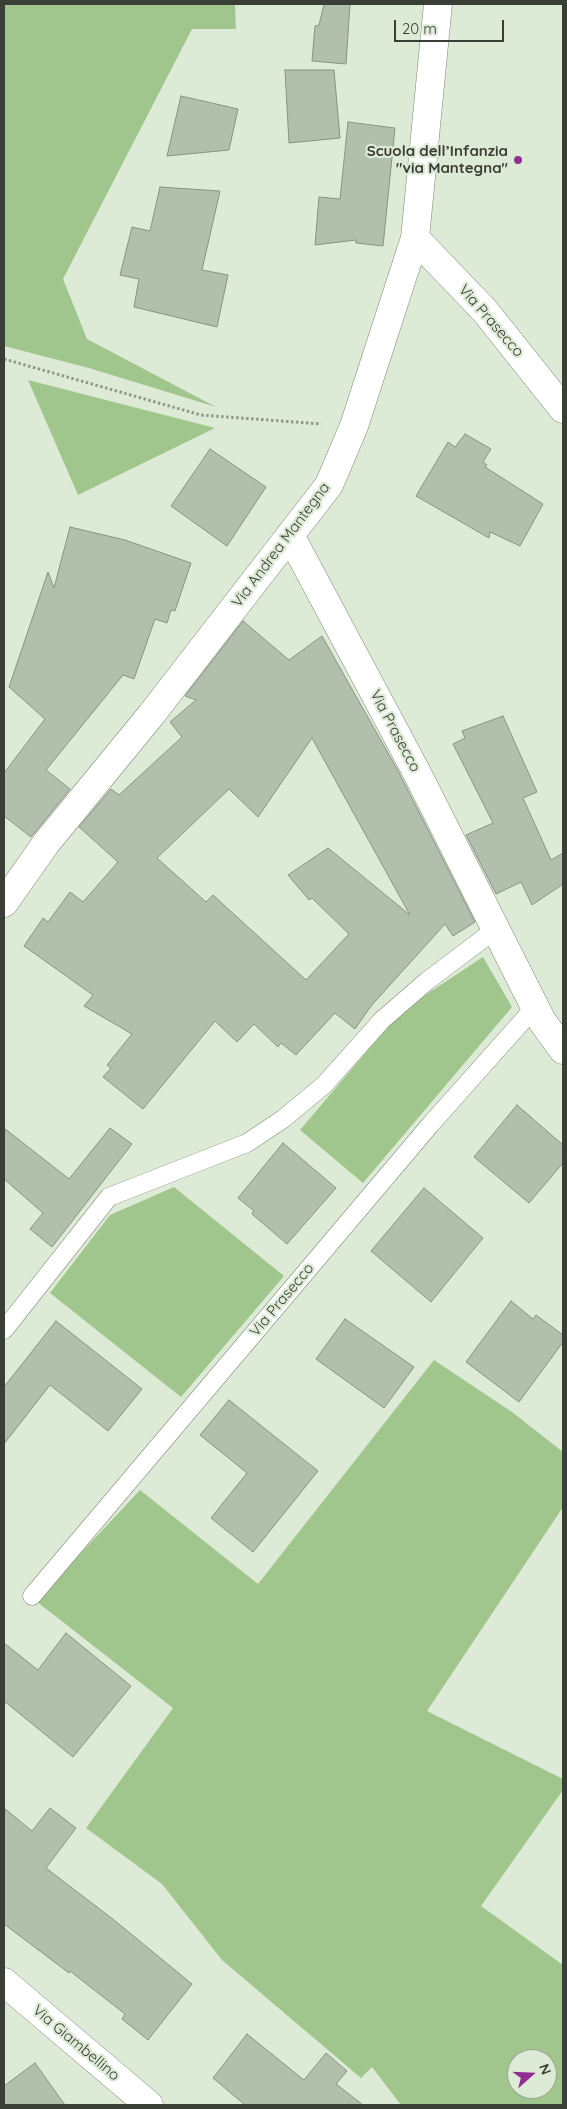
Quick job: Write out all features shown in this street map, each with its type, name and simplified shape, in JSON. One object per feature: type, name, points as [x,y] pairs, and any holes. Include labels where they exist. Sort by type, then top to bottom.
[{"type":"street","name":"Via Andrea Mantegna","points":[[4,904],[47,842],[151,715],[328,485],[354,426],[415,238],[438,4]]},
{"type":"street","name":"Via Prasecco","points":[[415,238],[485,311],[563,409]]},
{"type":"street","name":"Via Prasecco","points":[[290,535],[417,772],[542,1021],[563,1050]]},
{"type":"street","name":"Via Giambellino","points":[[4,1982],[149,2105]]},
{"type":"lane","points":[[4,1330],[109,1197],[247,1143],[284,1119],[324,1085],[382,1020],[427,981],[496,928]]},
{"type":"lane","name":"Via Prasecco","points":[[32,1596],[423,1132],[535,1007]]},
{"type":"path","points":[[4,359],[200,415],[354,426]]},
{"type":"green space","points":[[4,4],[235,4],[236,29],[192,29],[63,279],[87,339],[216,407],[89,368],[4,346]]},
{"type":"green space","points":[[28,380],[215,428],[78,495]]},
{"type":"green space","points":[[483,957],[512,1007],[363,1183],[300,1130],[401,1011]]},
{"type":"green space","points":[[174,1187],[284,1276],[181,1397],[50,1293],[110,1215]]},
{"type":"green space","points":[[434,1360],[512,1412],[563,1452],[563,1507],[427,1711],[563,1779],[563,1790],[481,1906],[563,1965],[563,2105],[401,2105],[372,2067],[361,2078],[222,1960],[162,1884],[86,1828],[173,1708],[36,1601],[140,1490],[258,1584]]},
{"type":"building","points":[[324,4],[350,4],[346,64],[312,61],[315,26],[319,25]]},
{"type":"building","points":[[285,70],[334,70],[340,138],[289,143]]},
{"type":"building","points":[[181,96],[238,109],[229,150],[167,156]]},
{"type":"building","points":[[348,122],[395,128],[383,246],[356,243],[356,240],[315,245],[319,197],[340,199]]},
{"type":"building","points":[[160,187],[220,191],[202,270],[228,275],[217,327],[134,307],[139,279],[120,275],[132,227],[150,231]]},
{"type":"building","points":[[465,434],[491,449],[483,462],[487,465],[485,467],[543,504],[520,546],[490,532],[489,538],[416,496],[448,442],[455,447]]},
{"type":"building","points":[[210,449],[266,487],[227,546],[171,506]]},
{"type":"building","points":[[70,527],[125,540],[191,563],[175,611],[171,610],[167,623],[155,619],[134,679],[123,675],[46,770],[70,789],[31,837],[4,816],[4,773],[45,719],[9,687],[48,572],[54,588]]},
{"type":"building","points":[[243,621],[289,660],[322,636],[397,769],[475,922],[453,936],[445,924],[371,1006],[355,1029],[335,1013],[296,1055],[281,1043],[278,1047],[254,1024],[237,1042],[215,1021],[143,1109],[103,1077],[111,1068],[107,1065],[132,1034],[84,1006],[93,995],[24,946],[43,918],[48,922],[70,892],[83,902],[118,862],[79,827],[111,789],[119,795],[182,737],[170,722],[196,700],[185,696]],"holes":[[[312,738],[410,915],[328,848],[288,875],[309,900],[312,898],[349,934],[306,980],[213,895],[206,902],[157,858],[229,789],[258,817]]]},
{"type":"building","points":[[503,716],[537,792],[523,798],[551,860],[563,853],[563,884],[532,905],[521,882],[496,894],[466,835],[493,823],[453,744],[465,738],[462,731]]},
{"type":"building","points":[[517,1105],[563,1145],[563,1163],[529,1203],[474,1157]]},
{"type":"building","points":[[4,1128],[69,1179],[110,1128],[132,1144],[52,1247],[30,1229],[43,1213],[4,1179]]},
{"type":"building","points":[[283,1143],[336,1188],[287,1244],[252,1214],[254,1211],[238,1198]]},
{"type":"building","points":[[424,1188],[483,1238],[431,1302],[371,1251]]},
{"type":"building","points":[[511,1301],[533,1319],[536,1315],[563,1335],[563,1342],[519,1402],[466,1362]]},
{"type":"building","points":[[345,1319],[414,1367],[384,1408],[316,1359]]},
{"type":"building","points":[[56,1321],[142,1389],[108,1431],[50,1385],[4,1444],[4,1387]]},
{"type":"building","points":[[229,1400],[318,1471],[253,1552],[211,1518],[247,1473],[200,1435]]},
{"type":"building","points":[[66,1633],[131,1686],[73,1757],[4,1701],[4,1643],[38,1670]]},
{"type":"building","points":[[4,1808],[32,1831],[50,1808],[76,1828],[46,1868],[114,1920],[192,1984],[148,2040],[122,2019],[125,2014],[70,1971],[69,1973],[4,1924]]},
{"type":"building","points":[[247,2034],[304,2080],[326,2053],[347,2071],[336,2084],[363,2105],[245,2105],[213,2078]]},
{"type":"building","points":[[35,2063],[65,2105],[4,2105],[4,2086]]},
{"type":"place","name":"Scuola dell’Infanzia \"via Mantegna\"","points":[[518,160]]}]
